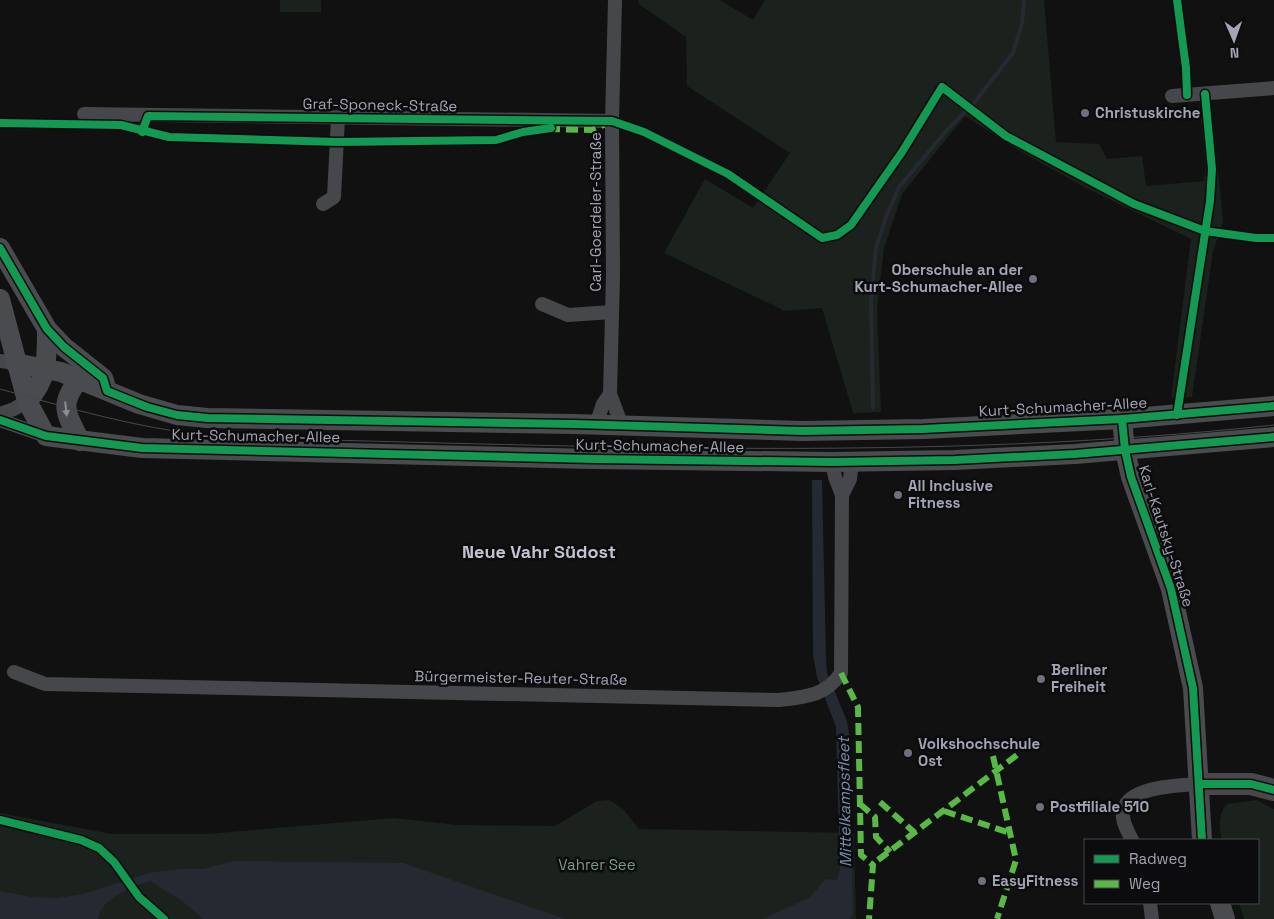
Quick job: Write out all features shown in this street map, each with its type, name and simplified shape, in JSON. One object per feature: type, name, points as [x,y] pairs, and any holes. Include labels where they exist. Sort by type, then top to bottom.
[{"type":"main road","points":[[1200,784],[1251,784],[1274,790]]},
{"type":"street","name":"Carl-Goerdeler-Straße","points":[[615,0],[610,394],[622,426]]},
{"type":"street","points":[[1172,96],[1274,88]]},
{"type":"street","name":"Graf-Sponeck-Straße","points":[[84,114],[612,121]]},
{"type":"street","name":"Graf-Sponeck-Straße","points":[[323,204],[334,197],[338,118]]},
{"type":"street","points":[[0,248],[47,329],[64,347],[103,378],[107,391]]},
{"type":"street","points":[[0,300],[8,362],[46,436]]},
{"type":"street","points":[[542,304],[568,315],[612,312]]},
{"type":"street","points":[[0,414],[14,409],[38,391],[48,349],[47,329]]},
{"type":"street","name":"Kurt-Schumacher-Allee","points":[[8,362],[45,368],[80,378],[138,404],[178,415],[207,418],[802,431],[923,429],[1122,419],[1274,406]]},
{"type":"street","points":[[80,378],[69,391],[65,407],[66,415],[80,441]]},
{"type":"street","name":"Carl-Goerdeler-Straße","points":[[596,425],[603,404],[610,394]]},
{"type":"street","name":"Karl-Kautsky-Straße","points":[[1122,419],[1125,450],[1131,477],[1171,589],[1182,634],[1195,704],[1202,839]]},
{"type":"street","points":[[0,420],[46,436]]},
{"type":"street","name":"Kurt-Schumacher-Allee","points":[[46,436],[142,448],[593,459],[832,462],[955,460],[1125,450],[1274,437]]},
{"type":"street","name":"Bürgermeister-Reuter-Straße","points":[[842,495],[850,479],[852,461]]},
{"type":"street","name":"Bürgermeister-Reuter-Straße","points":[[14,672],[45,684],[156,688],[779,700],[822,693],[834,683],[841,673],[842,495],[832,462]]},
{"type":"street","points":[[1132,839],[1124,820],[1123,810],[1129,800],[1142,792],[1169,786],[1200,784]]},
{"type":"street","points":[[1150,904],[1152,919]]},
{"type":"street","points":[[1220,904],[1225,919]]},
{"type":"green space","points":[[280,0],[321,0],[321,12],[280,12]]},
{"type":"green space","points":[[638,0],[720,0],[753,20],[765,0],[1044,0],[1056,142],[1099,144],[1107,159],[1142,156],[1146,186],[1204,181],[1206,168],[1200,109],[1212,108],[1223,221],[1213,252],[1192,397],[1171,398],[1191,239],[1086,188],[1018,150],[965,116],[902,194],[884,248],[877,310],[881,412],[853,413],[822,308],[785,311],[664,253],[705,179],[753,208],[790,153],[687,86],[686,37],[639,4]]},
{"type":"green space","name":"Vahrer See","points":[[609,800],[623,809],[639,829],[854,833],[856,919],[0,919],[0,813],[112,834],[208,834],[393,818],[458,825],[555,826],[597,801]]},
{"type":"green space","points":[[1257,800],[1274,809],[1274,919],[1244,919],[1239,904],[1259,904],[1259,839],[1222,839],[1220,821],[1222,812],[1227,804]]},
{"type":"water","points":[[812,480],[822,480],[827,673],[847,721],[850,740],[853,913],[850,919],[762,919],[809,898],[826,879],[837,880],[840,868],[836,727],[817,677],[813,655]]},
{"type":"water","name":"Vahrer See","points":[[234,861],[403,863],[565,919],[203,919],[181,900],[150,881],[118,894],[104,906],[98,919],[0,919],[0,891],[32,897],[57,898],[83,894],[149,873],[181,869],[203,869]]},
{"type":"waterway","name":"Mittelkampsfleet","points":[[873,408],[871,301],[876,248],[886,217],[899,187],[947,130],[974,103],[1013,53],[1022,23],[1024,0]]},
{"type":"tram line","points":[[0,389],[122,421],[184,432],[248,438],[633,447],[890,447],[1018,444],[1146,437],[1274,425]]},
{"type":"marked path","points":[[548,129],[591,130],[604,125]]},
{"type":"marked path","points":[[841,673],[858,707],[861,855],[873,865],[869,919]]},
{"type":"marked path","points":[[878,860],[1021,752]]},
{"type":"marked path","points":[[993,756],[1016,860],[997,919]]},
{"type":"marked path","points":[[880,802],[915,833]]},
{"type":"marked path","points":[[860,804],[875,817],[876,837],[890,852]]},
{"type":"marked path","points":[[944,811],[1010,833]]},
{"type":"cycle path","points":[[1177,0],[1186,68],[1187,95]]},
{"type":"cycle path","points":[[142,132],[148,116],[612,121],[644,132],[728,174],[822,238],[837,235],[851,225],[902,152],[942,87],[1006,136],[1134,204],[1205,231],[1256,238],[1274,238]]},
{"type":"cycle path","points":[[1177,415],[1210,201],[1212,169],[1205,94]]},
{"type":"cycle path","points":[[0,123],[121,125],[169,137],[337,142],[496,140],[523,132],[551,128]]},
{"type":"cycle path","points":[[0,248],[47,329],[64,347],[103,378],[107,391],[147,407],[177,415],[207,418],[574,424],[802,431],[923,429],[1122,419],[1274,406]]},
{"type":"cycle path","points":[[1122,419],[1125,450],[1131,477],[1171,589],[1193,688],[1202,839]]},
{"type":"cycle path","points":[[0,420],[46,436],[142,448],[593,459],[832,462],[955,460],[1075,454],[1274,437]]},
{"type":"cycle path","points":[[1200,784],[1251,784],[1274,790]]},
{"type":"cycle path","points":[[0,820],[81,840],[99,848],[114,862],[139,897],[164,919]]},
{"type":"place","name":"Christuskirche","points":[[1085,113]]},
{"type":"place","name":"Oberschule an der Kurt-Schumacher-Allee","points":[[1033,279]]},
{"type":"place","name":"All Inclusive Fitness","points":[[898,495]]},
{"type":"place","name":"Berliner Freiheit","points":[[1041,679]]},
{"type":"place","name":"Volkshochschule Ost","points":[[908,753]]},
{"type":"place","name":"Postfiliale 510","points":[[1040,807]]},
{"type":"place","name":"EasyFitness","points":[[982,881]]},
{"type":"district","name":"Neue Vahr Südost","points":[[539,552]]}]
